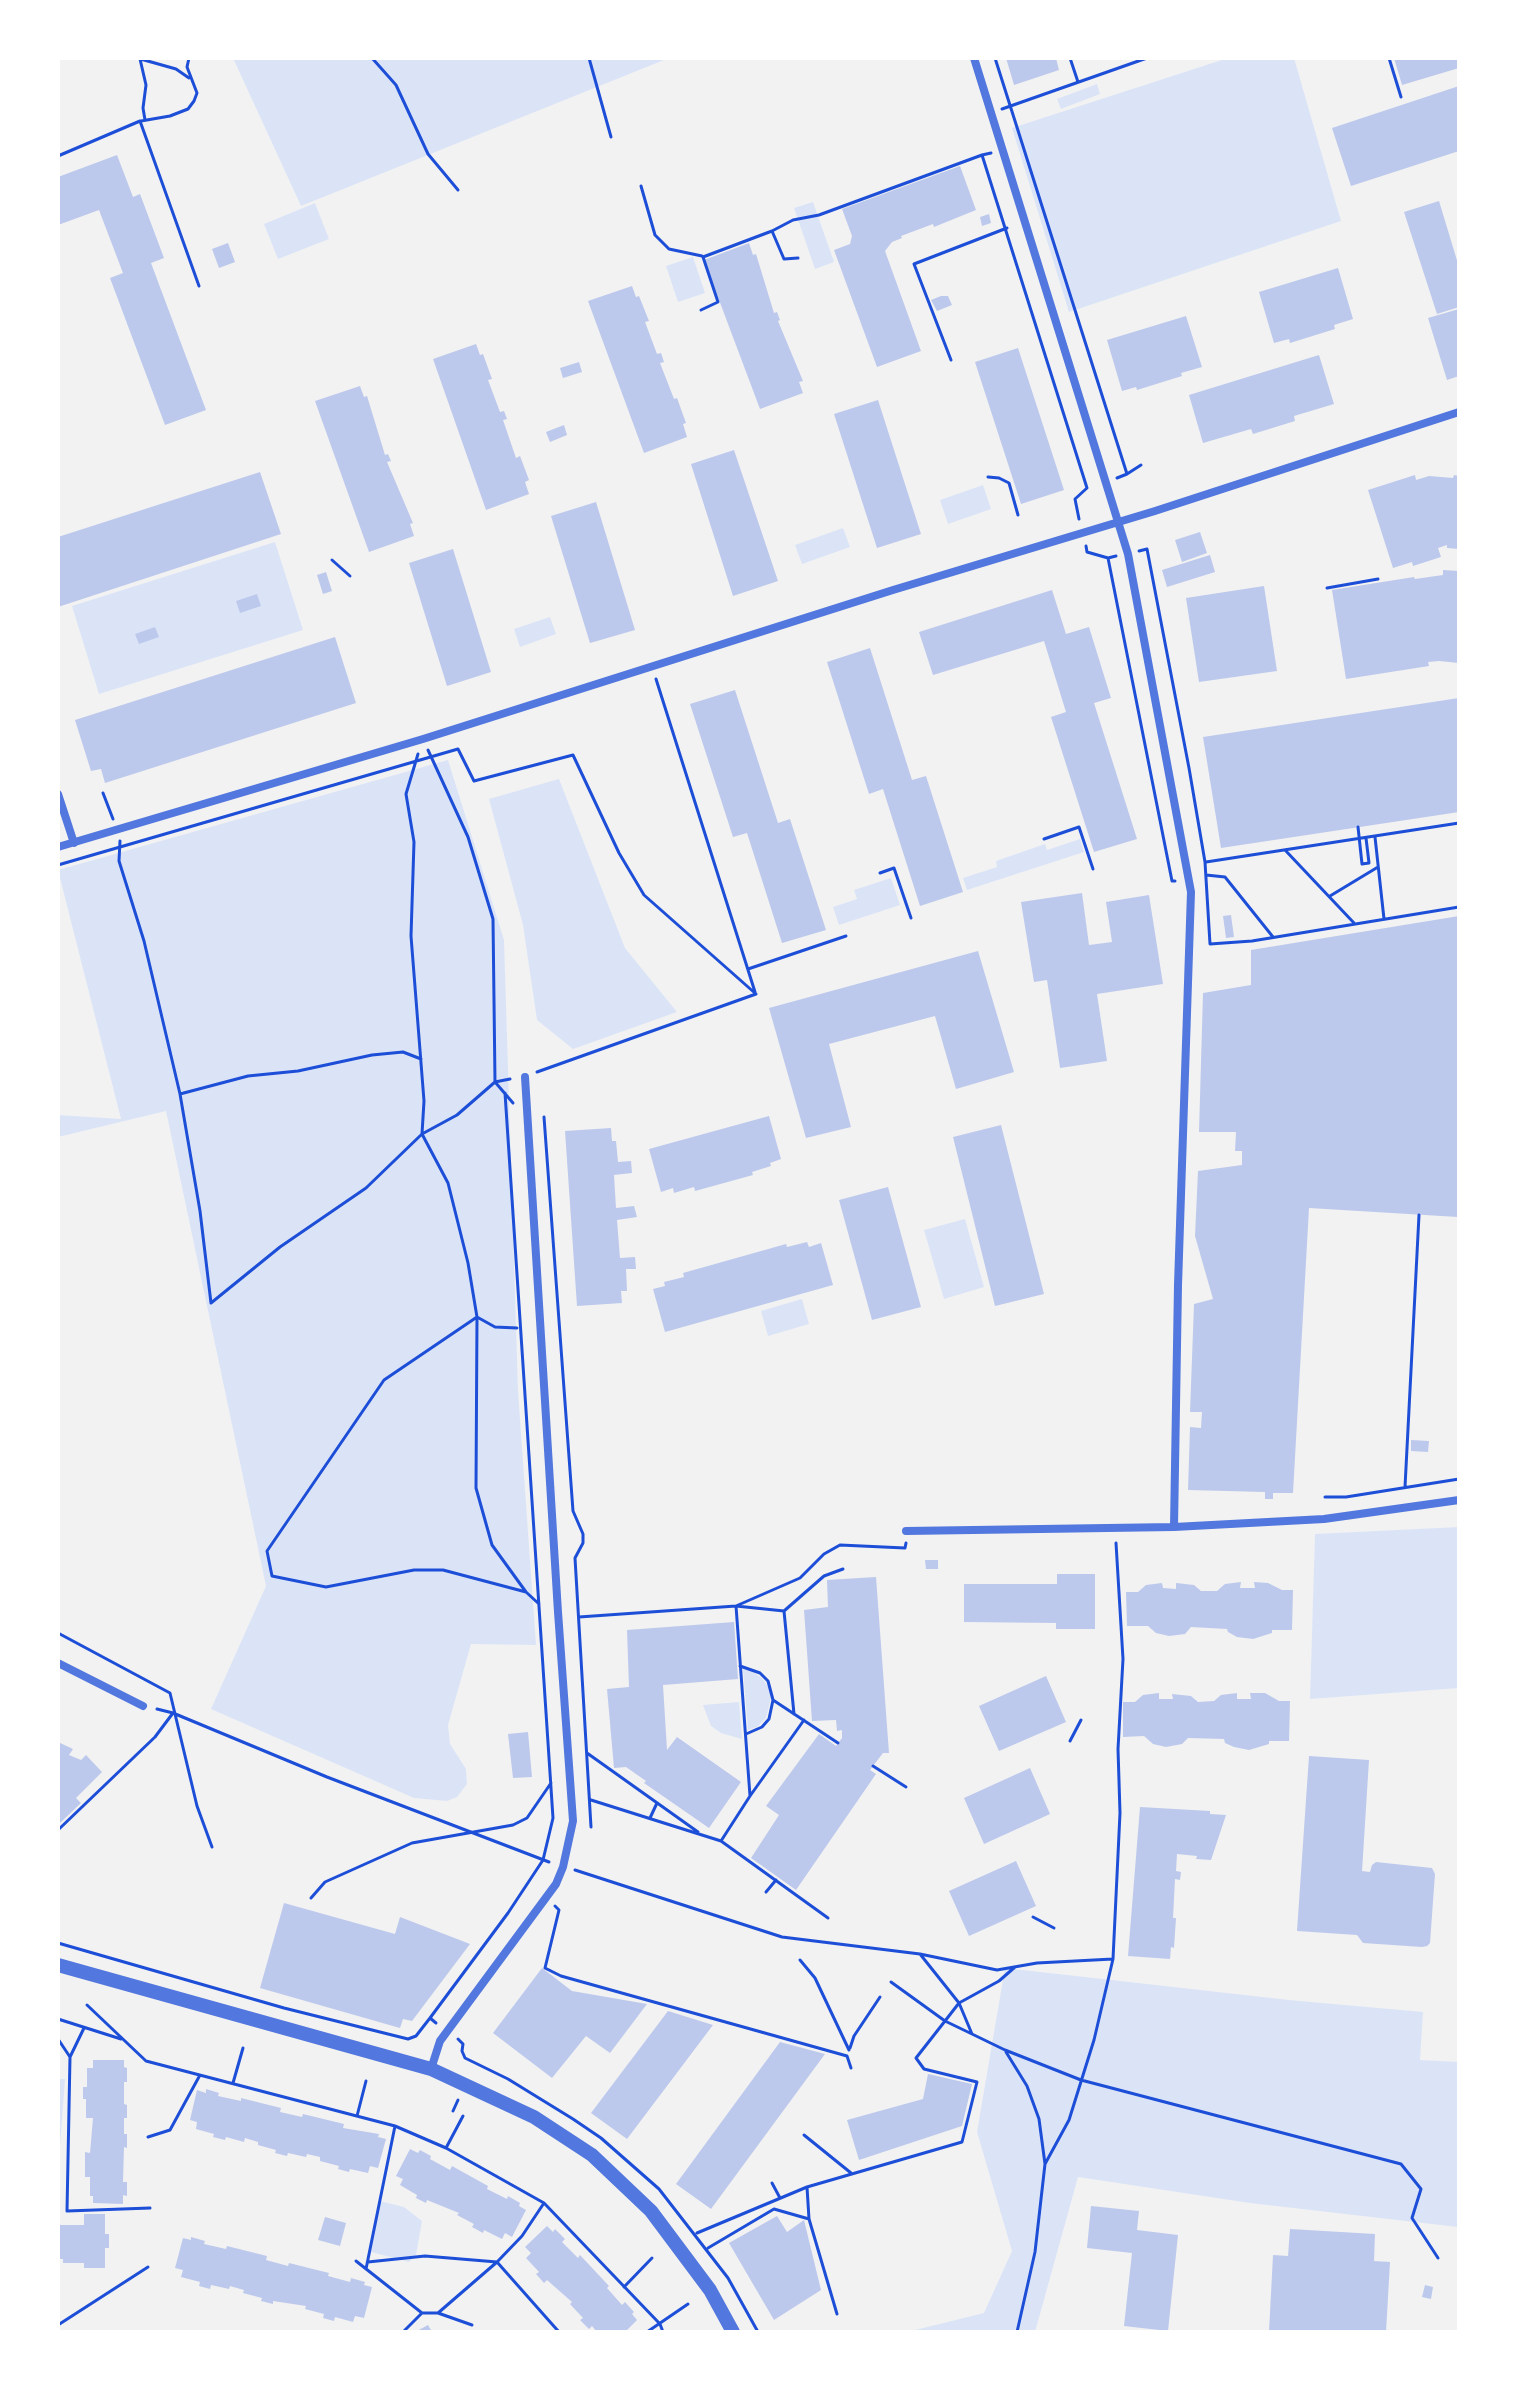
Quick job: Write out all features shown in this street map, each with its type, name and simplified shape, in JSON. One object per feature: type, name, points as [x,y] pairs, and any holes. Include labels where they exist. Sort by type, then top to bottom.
[{"type":"street","points":[[974,58],[1128,554],[1191,892],[1178,1285],[1174,1527]]},
{"type":"street","points":[[58,847],[423,739],[1377,441],[1459,412]]},
{"type":"street","points":[[58,794],[74,843]]},
{"type":"street","points":[[431,2069],[440,2041],[556,1884],[573,1821],[525,1077]]},
{"type":"street","points":[[906,1531],[1174,1527],[1324,1519],[1459,1500]]},
{"type":"street","points":[[58,1663],[143,1706]]},
{"type":"street","points":[[58,1965],[431,2069],[534,2117],[592,2155],[640,2200],[672,2236],[710,2290],[733,2332]]},
{"type":"path","points":[[139,58],[176,69],[192,80]]},
{"type":"path","points":[[139,58],[146,85],[143,120],[199,286]]},
{"type":"path","points":[[58,156],[143,120],[170,116],[188,109],[197,93],[187,67],[189,58]]},
{"type":"path","points":[[372,58],[396,85],[428,154],[458,190]]},
{"type":"path","points":[[589,58],[611,137]]},
{"type":"path","points":[[995,58],[1127,474]]},
{"type":"path","points":[[1070,58],[1078,82]]},
{"type":"path","points":[[991,113],[1147,58]]},
{"type":"path","points":[[1389,58],[1401,97]]},
{"type":"path","points":[[641,186],[655,235],[669,249],[703,257],[793,220],[819,215],[1003,149]]},
{"type":"path","points":[[982,155],[1087,488]]},
{"type":"path","points":[[951,360],[914,264],[1026,221]]},
{"type":"path","points":[[772,231],[784,259],[798,258]]},
{"type":"path","points":[[701,310],[718,302],[703,257]]},
{"type":"path","points":[[1141,465],[1107,483],[1087,488],[1075,499],[1087,552],[1108,558],[1147,549],[1205,862],[1210,944],[1252,941],[1459,907]]},
{"type":"path","points":[[988,477],[1009,483],[1018,515]]},
{"type":"path","points":[[332,560],[350,576]]},
{"type":"path","points":[[1327,588],[1378,579]]},
{"type":"path","points":[[653,667],[756,994]]},
{"type":"path","points":[[423,739],[468,837],[493,919],[495,1082]]},
{"type":"path","points":[[423,739],[406,794],[414,842],[411,936],[424,1101],[422,1134],[448,1183],[468,1263],[477,1317],[476,1488],[492,1545],[526,1592],[539,1604],[558,1612]]},
{"type":"path","points":[[58,865],[458,749],[474,781],[573,755],[619,853],[644,895],[756,994]]},
{"type":"path","points":[[1205,862],[1459,823]]},
{"type":"path","points":[[1044,839],[1079,827],[1093,869]]},
{"type":"path","points":[[1358,827],[1362,864],[1369,863],[1366,838]]},
{"type":"path","points":[[1375,837],[1384,919]]},
{"type":"path","points":[[122,847],[119,861],[144,941],[180,1094],[200,1211],[211,1303],[280,1247],[366,1188],[422,1134],[457,1115],[495,1082],[525,1077],[756,994]]},
{"type":"path","points":[[1285,850],[1355,924]]},
{"type":"path","points":[[1329,897],[1378,867]]},
{"type":"path","points":[[880,873],[894,868],[911,918]]},
{"type":"path","points":[[748,969],[846,936]]},
{"type":"path","points":[[180,1094],[248,1076],[298,1071],[372,1055],[403,1052],[421,1059]]},
{"type":"path","points":[[430,2018],[543,1860],[553,1818],[505,1093]]},
{"type":"path","points":[[544,1117],[573,1511],[583,1534],[583,1543],[575,1558],[591,1827]]},
{"type":"path","points":[[1405,1487],[1419,1215]]},
{"type":"path","points":[[477,1317],[495,1327],[519,1328]]},
{"type":"path","points":[[477,1317],[384,1380],[267,1551],[272,1576],[326,1587],[414,1570],[443,1570],[526,1592]]},
{"type":"path","points":[[1325,1497],[1346,1497],[1459,1479]]},
{"type":"path","points":[[1045,2164],[1069,2120],[1094,2040],[1113,1959],[1123,1659],[1115,1527]]},
{"type":"path","points":[[736,1606],[800,1578],[824,1554],[840,1545],[905,1548],[906,1531]]},
{"type":"path","points":[[579,1617],[736,1606],[784,1611],[824,1576],[843,1569]]},
{"type":"path","points":[[736,1606],[750,1796]]},
{"type":"path","points":[[784,1611],[794,1714]]},
{"type":"path","points":[[58,1633],[170,1693],[197,1806],[212,1847]]},
{"type":"path","points":[[740,1666],[760,1673],[768,1681],[773,1700],[769,1719],[762,1727],[746,1735]]},
{"type":"path","points":[[773,1700],[838,1743]]},
{"type":"path","points":[[173,1713],[466,1832],[563,1867],[782,1937],[920,1954],[997,1970],[1113,1959]]},
{"type":"path","points":[[58,1830],[155,1737],[173,1713]]},
{"type":"path","points":[[721,1841],[804,1720]]},
{"type":"path","points":[[1070,1741],[1081,1720]]},
{"type":"path","points":[[587,1753],[701,1835]]},
{"type":"path","points":[[873,1766],[906,1787]]},
{"type":"path","points":[[311,1898],[325,1882],[412,1843],[513,1825],[527,1818],[551,1783]]},
{"type":"path","points":[[591,1800],[721,1841],[828,1918]]},
{"type":"path","points":[[649,1819],[657,1803]]},
{"type":"path","points":[[766,1892],[776,1880]]},
{"type":"path","points":[[547,1897],[559,1910],[545,1968],[561,1976],[848,2053]]},
{"type":"path","points":[[1033,1917],[1054,1928]]},
{"type":"path","points":[[920,1954],[959,2003],[972,2034]]},
{"type":"path","points":[[800,1960],[815,1978],[848,2053],[851,2068]]},
{"type":"path","points":[[695,2233],[807,2187],[962,2142],[977,2082],[924,2069],[916,2058],[959,2003],[999,1981],[1015,1967]]},
{"type":"path","points":[[891,1982],[945,2021],[1005,2050],[1081,2080],[1401,2164],[1421,2189],[1412,2218],[1438,2258]]},
{"type":"path","points":[[848,2053],[854,2036],[880,1997]]},
{"type":"path","points":[[87,2005],[146,2061],[395,2126],[446,2148],[544,2203],[660,2324],[663,2332]]},
{"type":"path","points":[[58,2019],[124,2040]]},
{"type":"path","points":[[84,2028],[70,2057],[67,2211],[150,2208]]},
{"type":"path","points":[[58,2039],[70,2057]]},
{"type":"path","points":[[232,2083],[243,2048]]},
{"type":"path","points":[[1005,2050],[1027,2086],[1039,2119],[1045,2164],[1035,2252],[1017,2332]]},
{"type":"path","points":[[148,2137],[170,2130],[200,2075]]},
{"type":"path","points":[[357,2116],[366,2081]]},
{"type":"path","points":[[446,2148],[463,2116]]},
{"type":"path","points":[[366,2269],[395,2126]]},
{"type":"path","points":[[804,2135],[852,2174]]},
{"type":"path","points":[[772,2183],[780,2198]]},
{"type":"path","points":[[807,2187],[809,2219],[837,2314]]},
{"type":"path","points":[[438,2313],[497,2262],[522,2236],[544,2203]]},
{"type":"path","points":[[707,2248],[774,2209],[809,2219]]},
{"type":"path","points":[[368,2262],[425,2256],[497,2262],[559,2332]]},
{"type":"path","points":[[624,2287],[652,2258]]},
{"type":"path","points":[[356,2261],[422,2313],[438,2313],[472,2325]]},
{"type":"path","points":[[58,2325],[148,2267]]},
{"type":"path","points":[[647,2332],[688,2304]]},
{"type":"path","points":[[403,2332],[422,2313]]},
{"type":"shaded area","points":[[233,58],[669,58],[301,206]]},
{"type":"shaded area","points":[[1228,58],[1294,58],[1341,221],[1069,312],[1012,128]]},
{"type":"shaded area","points":[[1097,84],[1100,94],[1061,109],[1057,99]]},
{"type":"shaded area","points":[[813,202],[834,262],[815,269],[794,208]]},
{"type":"shaded area","points":[[315,203],[329,239],[278,259],[264,224]]},
{"type":"shaded area","points":[[693,257],[705,293],[678,302],[666,266]]},
{"type":"shaded area","points":[[983,485],[991,509],[948,524],[940,500]]},
{"type":"shaded area","points":[[843,528],[850,547],[802,564],[795,545]]},
{"type":"shaded area","points":[[275,542],[303,630],[99,694],[72,606]]},
{"type":"shaded area","points":[[550,617],[556,634],[520,647],[514,629]]},
{"type":"shaded area","points":[[448,760],[504,940],[518,1391],[536,1645],[471,1644],[448,1725],[450,1744],[466,1769],[467,1784],[457,1797],[447,1801],[414,1798],[211,1709],[266,1586],[166,1111],[58,1137],[58,1115],[121,1119],[58,870]]},
{"type":"shaded area","points":[[559,779],[625,948],[677,1012],[573,1049],[537,1020],[523,925],[489,799]]},
{"type":"shaded area","points":[[1080,839],[1084,852],[967,890],[963,878],[997,867],[996,861],[1045,844],[1047,850]]},
{"type":"shaded area","points":[[891,878],[900,905],[839,925],[833,907],[857,899],[854,890]]},
{"type":"shaded area","points":[[965,1219],[984,1287],[944,1299],[924,1230]]},
{"type":"shaded area","points":[[802,1299],[809,1324],[768,1336],[761,1311]]},
{"type":"shaded area","points":[[1459,1527],[1459,1688],[1310,1699],[1315,1534]]},
{"type":"shaded area","points":[[743,1669],[762,1678],[771,1698],[766,1718],[757,1727],[748,1730]]},
{"type":"shaded area","points":[[739,1702],[742,1739],[721,1733],[711,1726],[703,1705]]},
{"type":"shaded area","points":[[1005,1968],[1423,2012],[1420,2060],[1459,2062],[1459,2250],[1458,2227],[1250,2203],[1078,2177],[1035,2332],[907,2332],[984,2313],[1012,2251],[977,2132]]},
{"type":"shaded area","points":[[58,2079],[65,2079],[60,2146],[58,2146]]},
{"type":"shaded area","points":[[380,2201],[404,2207],[422,2221],[416,2255],[409,2262],[371,2252]]},
{"type":"building","points":[[1006,58],[1056,58],[1059,70],[1014,85]]},
{"type":"building","points":[[1394,58],[1459,58],[1459,68],[1402,85]]},
{"type":"building","points":[[1459,86],[1459,151],[1351,186],[1332,128]]},
{"type":"building","points":[[117,155],[133,197],[140,194],[164,258],[151,263],[206,410],[165,425],[110,278],[123,273],[99,210],[58,225],[58,177]]},
{"type":"building","points":[[960,166],[976,210],[901,236],[885,251],[921,351],[877,367],[834,250],[850,244],[852,236],[842,209]]},
{"type":"building","points":[[1439,201],[1459,267],[1459,307],[1437,314],[1404,212]]},
{"type":"building","points":[[989,214],[991,223],[982,226],[980,217]]},
{"type":"building","points":[[228,243],[235,262],[219,268],[212,249]]},
{"type":"building","points":[[749,243],[753,255],[756,254],[774,313],[777,312],[803,381],[799,382],[803,393],[760,409],[704,260]]},
{"type":"building","points":[[1338,268],[1353,319],[1334,325],[1335,329],[1290,343],[1289,339],[1274,343],[1259,292]]},
{"type":"building","points":[[632,286],[649,321],[645,322],[657,354],[661,353],[664,362],[660,363],[686,423],[683,424],[687,437],[644,453],[588,301]]},
{"type":"building","points":[[948,296],[952,305],[937,311],[931,300]]},
{"type":"building","points":[[1459,309],[1459,376],[1447,380],[1428,318]]},
{"type":"building","points":[[1186,316],[1202,367],[1137,390],[1136,387],[1122,391],[1107,340]]},
{"type":"building","points":[[476,344],[492,379],[488,380],[500,412],[504,411],[507,419],[503,420],[516,458],[520,456],[529,480],[525,482],[529,494],[486,510],[433,359]]},
{"type":"building","points":[[1018,348],[1064,490],[1021,504],[975,362]]},
{"type":"building","points":[[1319,355],[1334,404],[1294,416],[1295,421],[1253,434],[1251,429],[1203,443],[1189,395]]},
{"type":"building","points":[[579,362],[582,372],[563,378],[560,368]]},
{"type":"building","points":[[360,386],[364,397],[367,396],[385,455],[388,454],[391,461],[387,462],[413,523],[410,524],[414,536],[369,552],[315,401]]},
{"type":"building","points":[[878,400],[921,534],[877,548],[834,414]]},
{"type":"building","points":[[564,425],[567,435],[550,442],[546,432]]},
{"type":"building","points":[[734,450],[778,581],[733,596],[691,464]]},
{"type":"building","points":[[260,472],[281,534],[58,607],[58,537]]},
{"type":"building","points":[[1415,475],[1416,480],[1429,476],[1459,476],[1459,549],[1447,548],[1447,545],[1438,548],[1441,557],[1413,566],[1412,562],[1393,568],[1368,490]]},
{"type":"building","points":[[596,502],[635,630],[590,643],[551,516]]},
{"type":"building","points":[[1200,532],[1207,553],[1182,562],[1175,540]]},
{"type":"building","points":[[453,549],[491,672],[447,686],[409,563]]},
{"type":"building","points":[[1210,555],[1215,572],[1167,587],[1162,570]]},
{"type":"building","points":[[1443,570],[1459,571],[1459,663],[1428,662],[1429,666],[1346,679],[1332,590],[1443,575]]},
{"type":"building","points":[[326,572],[332,591],[323,594],[317,575]]},
{"type":"building","points":[[1264,586],[1277,671],[1199,682],[1186,598]]},
{"type":"building","points":[[1052,590],[1066,634],[1089,627],[1111,698],[1094,703],[1137,839],[1094,852],[1051,717],[1066,712],[1044,641],[933,675],[919,632]]},
{"type":"building","points":[[257,594],[261,606],[240,613],[236,601]]},
{"type":"building","points":[[155,627],[159,637],[139,644],[135,634]]},
{"type":"building","points":[[335,637],[356,703],[105,783],[101,769],[91,771],[75,720]]},
{"type":"building","points":[[870,648],[912,780],[926,776],[963,892],[920,906],[883,789],[869,794],[827,662]]},
{"type":"building","points":[[735,690],[778,823],[790,819],[826,930],[782,943],[747,833],[733,837],[690,704]]},
{"type":"building","points":[[1459,698],[1459,812],[1221,848],[1203,737]]},
{"type":"building","points":[[1082,893],[1089,945],[1112,942],[1106,902],[1149,895],[1163,984],[1097,994],[1107,1061],[1060,1068],[1047,980],[1034,982],[1021,902]]},
{"type":"building","points":[[1231,915],[1234,937],[1226,938],[1223,916]]},
{"type":"building","points":[[1459,916],[1458,1217],[1309,1208],[1293,1493],[1273,1493],[1273,1499],[1265,1499],[1265,1492],[1188,1490],[1190,1427],[1201,1428],[1202,1412],[1190,1412],[1194,1304],[1213,1299],[1195,1236],[1198,1171],[1242,1165],[1242,1151],[1235,1151],[1236,1132],[1199,1132],[1203,993],[1251,985],[1251,950]]},
{"type":"building","points":[[978,951],[1014,1072],[956,1089],[935,1016],[829,1044],[851,1127],[806,1138],[769,1008]]},
{"type":"building","points":[[769,1116],[781,1159],[752,1172],[753,1175],[695,1191],[694,1187],[674,1193],[673,1188],[661,1192],[649,1149]]},
{"type":"building","points":[[1001,1125],[1044,1294],[995,1306],[953,1137]]},
{"type":"building","points":[[611,1128],[618,1162],[631,1161],[632,1173],[614,1175],[616,1208],[634,1206],[637,1217],[617,1220],[620,1258],[635,1257],[636,1269],[626,1269],[627,1291],[621,1291],[622,1303],[577,1306],[565,1131]]},
{"type":"building","points":[[888,1187],[921,1307],[872,1320],[839,1200]]},
{"type":"building","points":[[807,1242],[809,1247],[821,1243],[833,1285],[665,1332],[653,1289],[665,1286],[664,1282],[684,1277],[683,1273],[786,1244],[787,1247]]},
{"type":"building","points":[[1411,1440],[1429,1441],[1428,1452],[1411,1451]]},
{"type":"building","points":[[925,1560],[938,1560],[938,1569],[926,1569]]},
{"type":"building","points":[[1057,1574],[1095,1574],[1095,1629],[1056,1629],[1056,1623],[964,1622],[964,1584],[1057,1584]]},
{"type":"building","points":[[876,1577],[889,1753],[883,1753],[870,1770],[876,1774],[796,1890],[751,1858],[779,1815],[766,1806],[819,1734],[836,1746],[842,1738],[842,1730],[837,1731],[836,1720],[812,1721],[804,1610],[828,1607],[827,1580]]},
{"type":"building","points":[[1241,1582],[1240,1588],[1255,1588],[1254,1582],[1293,1590],[1292,1630],[1272,1630],[1272,1633],[1253,1639],[1237,1637],[1227,1629],[1191,1627],[1185,1634],[1169,1636],[1156,1633],[1148,1626],[1127,1626],[1126,1592],[1138,1592],[1146,1585],[1162,1583],[1163,1588],[1176,1589],[1176,1583],[1194,1585],[1201,1591],[1217,1591],[1225,1584]]},
{"type":"building","points":[[734,1622],[738,1679],[663,1685],[667,1750],[677,1737],[741,1782],[709,1828],[626,1767],[614,1768],[607,1689],[629,1687],[627,1630]]},
{"type":"building","points":[[1046,1676],[1066,1722],[999,1751],[979,1706]]},
{"type":"building","points":[[1159,1693],[1159,1699],[1173,1699],[1172,1694],[1191,1696],[1198,1702],[1214,1701],[1221,1695],[1237,1693],[1237,1699],[1251,1699],[1250,1693],[1265,1693],[1279,1701],[1290,1701],[1289,1741],[1269,1741],[1269,1744],[1249,1750],[1234,1747],[1225,1743],[1224,1739],[1188,1738],[1182,1744],[1166,1747],[1153,1744],[1144,1736],[1123,1737],[1123,1702],[1135,1702],[1143,1695]]},
{"type":"building","points":[[528,1732],[532,1777],[513,1778],[508,1734]]},
{"type":"building","points":[[58,1742],[73,1749],[69,1755],[81,1760],[86,1755],[102,1772],[76,1798],[81,1803],[58,1825]]},
{"type":"building","points":[[1309,1756],[1369,1760],[1362,1871],[1370,1872],[1376,1862],[1432,1868],[1435,1874],[1430,1943],[1427,1946],[1363,1943],[1357,1935],[1297,1931]]},
{"type":"building","points":[[1030,1768],[1050,1814],[984,1844],[964,1798]]},
{"type":"building","points":[[1140,1807],[1210,1811],[1210,1814],[1226,1815],[1211,1860],[1177,1854],[1176,1871],[1181,1872],[1180,1880],[1175,1879],[1173,1918],[1176,1918],[1170,1959],[1128,1956]]},
{"type":"building","points":[[1016,1861],[1036,1906],[969,1936],[949,1891]]},
{"type":"building","points":[[284,1903],[395,1934],[400,1917],[470,1944],[412,2021],[403,2019],[400,2028],[260,1988]]},
{"type":"building","points":[[542,1968],[572,1991],[647,2004],[610,2053],[586,2036],[552,2078],[493,2033]]},
{"type":"building","points":[[668,2011],[713,2025],[627,2139],[591,2113]]},
{"type":"building","points":[[780,2042],[825,2054],[711,2209],[676,2184]]},
{"type":"building","points":[[93,2060],[124,2060],[124,2067],[127,2068],[124,2134],[127,2134],[127,2148],[124,2147],[123,2182],[127,2182],[127,2196],[123,2195],[123,2204],[93,2203],[90,2177],[85,2177],[85,2152],[90,2153],[93,2118],[86,2118],[83,2087],[87,2087],[87,2068],[93,2068]]},
{"type":"building","points":[[928,2074],[972,2084],[962,2126],[859,2160],[847,2120],[923,2099]]},
{"type":"building","points":[[206,2089],[219,2093],[218,2096],[241,2101],[241,2098],[281,2108],[280,2112],[302,2117],[303,2114],[344,2124],[343,2128],[379,2134],[378,2137],[386,2139],[378,2168],[370,2166],[368,2173],[350,2169],[349,2172],[320,2161],[320,2157],[288,2153],[287,2156],[245,2138],[244,2142],[213,2137],[214,2134],[196,2129],[197,2122],[190,2120],[197,2090],[206,2093]]},
{"type":"building","points":[[410,2149],[418,2153],[420,2150],[450,2170],[452,2166],[488,2186],[487,2189],[520,2203],[519,2206],[526,2210],[512,2237],[505,2233],[502,2239],[484,2230],[483,2233],[457,2215],[459,2213],[427,2200],[426,2203],[400,2185],[403,2179],[396,2176]]},
{"type":"building","points":[[1091,2206],[1139,2211],[1137,2230],[1178,2235],[1168,2331],[1124,2326],[1132,2253],[1087,2248]]},
{"type":"building","points":[[84,2214],[105,2214],[109,2248],[105,2248],[105,2268],[84,2268],[84,2263],[63,2263],[63,2259],[58,2259],[58,2225],[84,2225]]},
{"type":"building","points":[[777,2216],[787,2232],[804,2220],[821,2290],[774,2320],[729,2243]]},
{"type":"building","points":[[325,2217],[346,2223],[340,2246],[318,2240]]},
{"type":"building","points":[[547,2226],[553,2232],[555,2229],[565,2239],[562,2242],[578,2258],[580,2255],[622,2305],[625,2302],[634,2312],[632,2314],[637,2320],[625,2332],[597,2332],[592,2326],[589,2329],[580,2320],[583,2318],[570,2304],[572,2302],[536,2274],[539,2272],[526,2258],[531,2253],[525,2247]]},
{"type":"building","points":[[1290,2229],[1375,2234],[1374,2261],[1390,2262],[1386,2332],[1269,2332],[1273,2255],[1288,2256]]},
{"type":"building","points":[[191,2237],[205,2241],[204,2244],[267,2256],[266,2260],[288,2266],[289,2263],[350,2282],[351,2278],[365,2282],[364,2285],[372,2287],[364,2318],[355,2316],[353,2322],[335,2317],[334,2321],[323,2318],[324,2314],[305,2309],[306,2306],[261,2301],[262,2298],[230,2286],[229,2289],[211,2285],[210,2289],[199,2286],[200,2282],[181,2277],[183,2270],[175,2268],[183,2238],[191,2240]]},
{"type":"building","points":[[1425,2285],[1433,2287],[1431,2299],[1422,2297]]},
{"type":"building","points":[[428,2325],[432,2332],[415,2332]]}]
